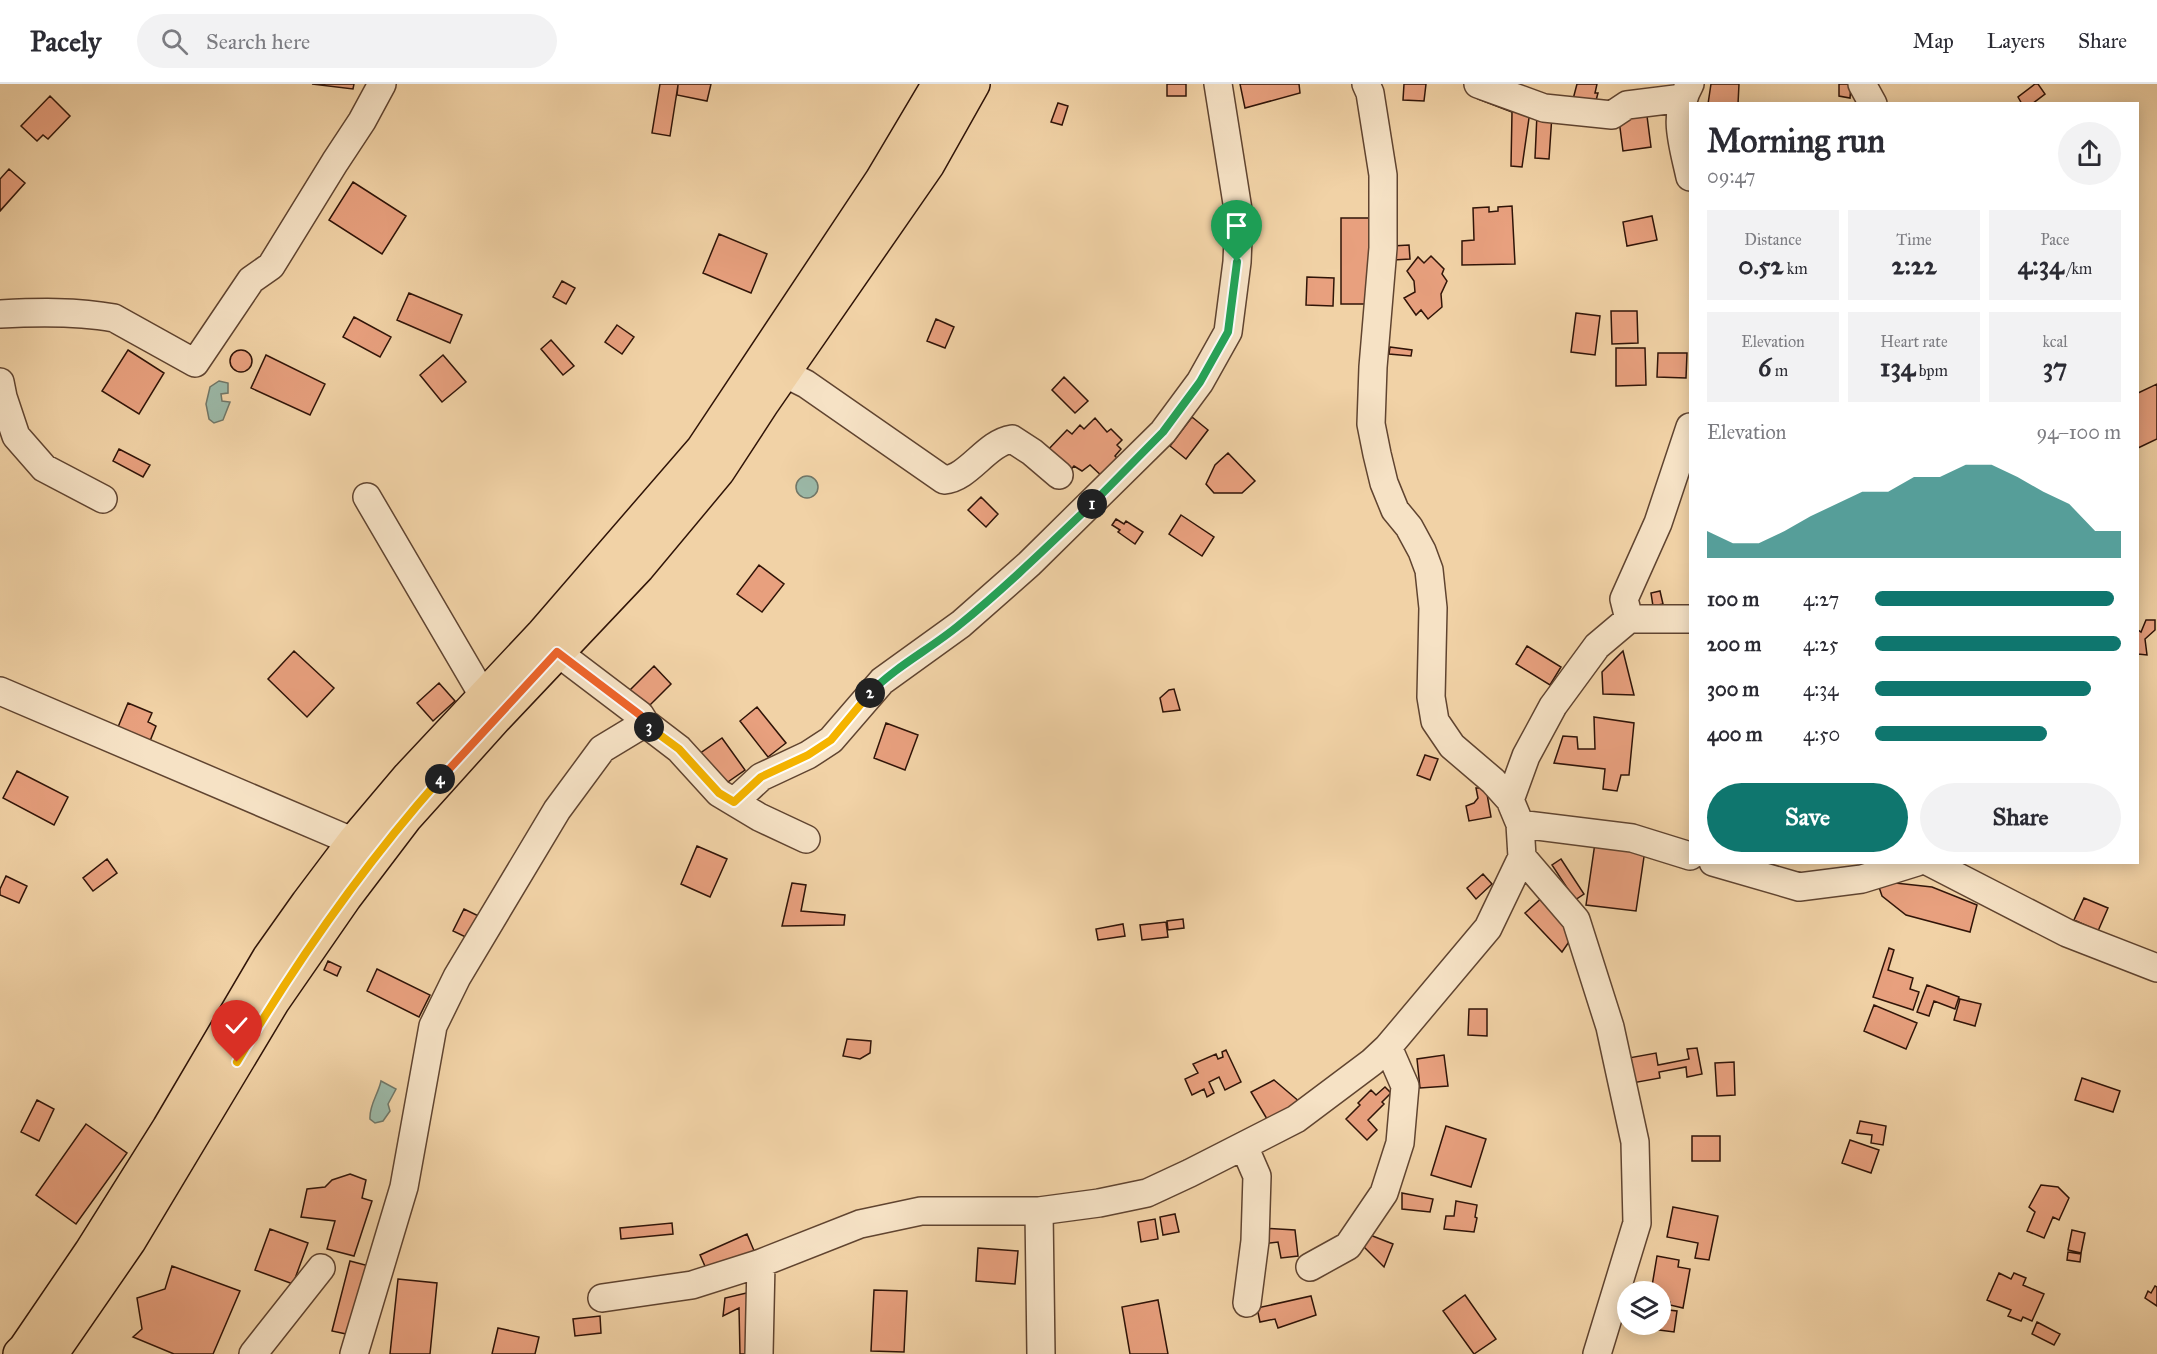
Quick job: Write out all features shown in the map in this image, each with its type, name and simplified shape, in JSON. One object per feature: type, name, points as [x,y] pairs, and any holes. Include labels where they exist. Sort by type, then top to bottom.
[{"type":"main road","points":[[31,1353],[169,1128],[269,958],[354,842],[409,777],[543,634],[703,449],[882,180],[939,84]]},
{"type":"main road","points":[[31,1353],[129,1241],[273,1001],[345,897],[405,818],[638,567],[718,471],[928,164],[973,84]]},
{"type":"street","points":[[0,314],[32,312],[100,315],[114,318],[195,363],[251,280],[271,266],[362,121],[382,84]]},
{"type":"street","points":[[734,802],[761,777],[808,755],[831,740],[882,681],[961,624],[1029,564],[1163,432],[1200,382],[1228,332],[1237,262],[1239,216],[1218,84]]},
{"type":"street","points":[[1366,84],[1370,93],[1383,175],[1383,248],[1372,367],[1371,424],[1384,483],[1395,510],[1409,527],[1429,570],[1433,608],[1431,697],[1435,721],[1452,746],[1493,781],[1515,812],[1632,838],[1689,856]]},
{"type":"street","points":[[1478,84],[1544,108],[1612,115],[1627,105],[1687,91],[1679,124],[1689,172]]},
{"type":"street","points":[[1862,84],[1872,102]]},
{"type":"street","points":[[784,373],[815,391],[944,480],[950,480],[969,467],[1002,440],[1012,439],[1032,452],[1059,476]]},
{"type":"street","points":[[0,382],[16,436],[44,468],[103,499]]},
{"type":"street","points":[[1629,619],[1624,599],[1658,523],[1689,431]]},
{"type":"street","points":[[367,497],[484,697]]},
{"type":"street","points":[[1597,1354],[1637,1223],[1635,1142],[1610,1027],[1576,920],[1522,857],[1515,812],[1527,756],[1553,706],[1596,646],[1629,619],[1689,618]]},
{"type":"street","points":[[557,652],[640,715],[645,723],[679,749],[719,793],[759,817],[806,839]]},
{"type":"street","points":[[0,691],[354,842]]},
{"type":"street","points":[[354,1354],[404,1187],[433,1026],[457,977],[557,810],[602,749],[645,723]]},
{"type":"street","points":[[602,1299],[692,1285],[761,1263],[860,1224],[921,1211],[1039,1211],[1099,1203],[1147,1192],[1244,1146],[1296,1119],[1372,1062],[1388,1047],[1488,928],[1522,857]]},
{"type":"street","points":[[1720,864],[1799,887],[1862,879],[1911,864]]},
{"type":"street","points":[[1933,864],[2067,933],[2157,968]]},
{"type":"street","points":[[1310,1267],[1348,1246],[1384,1193],[1401,1143],[1405,1086],[1388,1047]]},
{"type":"street","points":[[1244,1146],[1257,1176],[1255,1241],[1247,1303]]},
{"type":"street","points":[[1039,1211],[1041,1354]]},
{"type":"street","points":[[759,1354],[761,1263]]},
{"type":"street","points":[[253,1354],[321,1268]]},
{"type":"shaded area","points":[[219,381],[228,383],[228,393],[221,394],[222,401],[230,402],[223,420],[214,423],[209,419],[206,404],[210,387]]},
{"type":"shaded area","points":[[807,476],[815,479],[818,487],[815,495],[807,498],[799,495],[796,487],[799,479]]},
{"type":"shaded area","points":[[381,1081],[396,1089],[388,1104],[390,1111],[383,1121],[375,1123],[370,1119],[370,1114]]},
{"type":"building","points":[[312,84],[354,84],[353,89]]},
{"type":"building","points":[[660,84],[711,84],[707,101],[677,95],[678,85],[670,136],[652,133]]},
{"type":"building","points":[[1167,84],[1186,84],[1186,96],[1167,96]]},
{"type":"building","points":[[1240,84],[1299,84],[1300,93],[1245,108]]},
{"type":"building","points":[[1404,84],[1426,84],[1424,101],[1403,100]]},
{"type":"building","points":[[1577,84],[1597,84],[1595,93],[1598,93],[1594,108],[1572,103]]},
{"type":"building","points":[[1711,84],[1739,84],[1738,102],[1708,102]]},
{"type":"building","points":[[1839,84],[1851,84],[1850,98],[1839,96]]},
{"type":"building","points":[[2035,84],[2038,84],[2045,94],[2035,102],[2021,102],[2018,97]]},
{"type":"building","points":[[1479,90],[1530,111],[1522,167],[1511,166],[1512,112],[1478,99]]},
{"type":"building","points":[[50,96],[70,116],[48,139],[43,135],[37,141],[21,126]]},
{"type":"building","points":[[1058,103],[1068,106],[1062,125],[1051,122]]},
{"type":"building","points":[[1537,114],[1552,115],[1549,159],[1535,158]]},
{"type":"building","points":[[1647,116],[1651,147],[1623,151],[1619,120]]},
{"type":"building","points":[[9,169],[25,183],[0,211],[0,179]]},
{"type":"building","points":[[353,182],[406,216],[382,254],[329,220]]},
{"type":"building","points":[[1512,206],[1515,264],[1462,265],[1462,241],[1474,240],[1473,208],[1489,207],[1489,212],[1498,211],[1498,207]]},
{"type":"building","points":[[1652,216],[1657,240],[1627,246],[1623,222]]},
{"type":"building","points":[[1341,218],[1370,218],[1370,304],[1341,304]]},
{"type":"building","points":[[719,234],[767,254],[751,293],[703,273]]},
{"type":"building","points":[[1409,245],[1410,259],[1393,260],[1392,246]]},
{"type":"building","points":[[1431,256],[1444,269],[1442,274],[1447,281],[1441,294],[1442,307],[1428,319],[1421,310],[1416,315],[1404,298],[1415,292],[1414,281],[1407,271],[1418,257],[1424,263]]},
{"type":"building","points":[[1307,277],[1334,278],[1333,306],[1306,305]]},
{"type":"building","points":[[562,281],[575,288],[566,304],[553,297]]},
{"type":"building","points":[[409,293],[462,315],[450,343],[397,320]]},
{"type":"building","points":[[1611,311],[1637,311],[1638,343],[1612,344]]},
{"type":"building","points":[[1576,313],[1600,316],[1595,355],[1571,352]]},
{"type":"building","points":[[354,317],[391,337],[380,357],[343,337]]},
{"type":"building","points":[[936,319],[954,327],[945,348],[927,341]]},
{"type":"building","points":[[617,325],[634,337],[622,354],[605,342]]},
{"type":"building","points":[[551,340],[574,366],[563,375],[541,349]]},
{"type":"building","points":[[1390,347],[1412,350],[1411,356],[1389,354]]},
{"type":"building","points":[[1616,348],[1645,348],[1646,385],[1616,386]]},
{"type":"building","points":[[128,350],[164,373],[139,414],[102,391]]},
{"type":"building","points":[[241,350],[249,353],[252,361],[249,369],[241,372],[233,369],[230,361],[233,353]]},
{"type":"building","points":[[1658,353],[1687,353],[1686,378],[1657,377]]},
{"type":"building","points":[[266,355],[325,384],[310,415],[251,388]]},
{"type":"building","points":[[443,355],[466,382],[442,402],[420,375]]},
{"type":"building","points":[[1064,377],[1088,401],[1075,413],[1052,390]]},
{"type":"building","points":[[2157,384],[2157,439],[2139,448],[2139,393]]},
{"type":"building","points":[[1192,417],[1208,430],[1186,459],[1170,446]]},
{"type":"building","points":[[1095,418],[1107,432],[1111,429],[1122,440],[1117,445],[1121,449],[1115,456],[1121,462],[1105,479],[1090,465],[1082,471],[1074,466],[1067,474],[1045,453],[1067,430],[1072,434],[1080,425],[1084,429]]},
{"type":"building","points":[[119,449],[150,465],[143,477],[113,461]]},
{"type":"building","points":[[1228,453],[1255,481],[1242,493],[1214,493],[1206,484],[1215,465]]},
{"type":"building","points":[[981,497],[998,514],[986,527],[968,510]]},
{"type":"building","points":[[1181,515],[1214,537],[1202,556],[1169,534]]},
{"type":"building","points":[[1116,519],[1124,524],[1126,521],[1143,532],[1135,544],[1112,525]]},
{"type":"building","points":[[759,565],[784,584],[762,612],[737,594]]},
{"type":"building","points":[[1660,591],[1663,604],[1653,606],[1651,593]]},
{"type":"building","points":[[2146,620],[2155,620],[2155,630],[2145,639],[2147,655],[2139,654],[2139,631],[2141,632]]},
{"type":"building","points":[[1527,646],[1561,667],[1550,685],[1516,664]]},
{"type":"building","points":[[294,651],[334,688],[307,717],[268,679]]},
{"type":"building","points":[[1623,651],[1634,695],[1603,694],[1602,672]]},
{"type":"building","points":[[654,666],[671,684],[647,708],[630,690]]},
{"type":"building","points":[[439,683],[455,701],[433,721],[417,703]]},
{"type":"building","points":[[1174,689],[1180,710],[1163,712],[1160,698],[1169,690]]},
{"type":"building","points":[[128,703],[152,713],[148,722],[156,726],[150,741],[118,727]]},
{"type":"building","points":[[757,707],[786,743],[768,757],[740,721]]},
{"type":"building","points":[[1594,717],[1634,723],[1629,775],[1621,775],[1617,791],[1603,789],[1605,769],[1554,763],[1563,736],[1577,737],[1578,749],[1595,749]]},
{"type":"building","points":[[886,723],[918,735],[905,770],[874,758]]},
{"type":"building","points":[[722,738],[745,770],[722,786],[699,754]]},
{"type":"building","points":[[1425,755],[1438,759],[1430,780],[1417,775]]},
{"type":"building","points":[[17,771],[68,797],[54,825],[3,798]]},
{"type":"building","points":[[1476,788],[1486,788],[1491,817],[1469,821],[1466,806],[1474,803],[1478,798]]},
{"type":"building","points":[[1595,843],[1645,850],[1636,911],[1586,905]]},
{"type":"building","points":[[697,846],[727,859],[710,897],[681,884]]},
{"type":"building","points":[[107,859],[117,873],[93,891],[83,878]]},
{"type":"building","points":[[1561,859],[1584,894],[1575,900],[1552,865]]},
{"type":"building","points":[[1483,874],[1492,884],[1476,899],[1467,888]]},
{"type":"building","points":[[6,876],[27,886],[19,903],[0,895],[0,889]]},
{"type":"building","points":[[1877,881],[1932,887],[1977,905],[1970,932],[1906,915],[1882,896]]},
{"type":"building","points":[[792,883],[806,885],[801,911],[845,915],[844,925],[782,926]]},
{"type":"building","points":[[1545,895],[1573,936],[1562,952],[1525,913]]},
{"type":"building","points":[[2084,898],[2108,908],[2098,931],[2074,920]]},
{"type":"building","points":[[464,909],[487,920],[476,942],[453,931]]},
{"type":"building","points":[[1183,919],[1184,928],[1168,930],[1167,921]]},
{"type":"building","points":[[1166,922],[1168,937],[1142,940],[1140,925]]},
{"type":"building","points":[[1123,924],[1125,936],[1098,940],[1096,929]]},
{"type":"building","points":[[1889,948],[1894,950],[1888,970],[1913,978],[1910,989],[1919,992],[1913,1010],[1873,997]]},
{"type":"building","points":[[328,961],[341,967],[337,976],[324,970]]},
{"type":"building","points":[[377,969],[430,995],[419,1017],[367,991]]},
{"type":"building","points":[[1927,985],[1959,997],[1955,1009],[1934,1001],[1929,1016],[1917,1012]]},
{"type":"building","points":[[1960,999],[1981,1004],[1975,1026],[1954,1020]]},
{"type":"building","points":[[1874,1005],[1917,1023],[1906,1049],[1864,1031]]},
{"type":"building","points":[[1469,1009],[1487,1009],[1487,1036],[1468,1035]]},
{"type":"building","points":[[847,1039],[871,1041],[870,1053],[860,1059],[843,1056]]},
{"type":"building","points":[[1697,1048],[1702,1074],[1687,1077],[1686,1067],[1659,1072],[1660,1078],[1627,1084],[1623,1059],[1656,1053],[1658,1065],[1689,1059],[1687,1049]]},
{"type":"building","points":[[1226,1050],[1241,1082],[1225,1090],[1219,1077],[1209,1082],[1214,1093],[1207,1097],[1204,1089],[1192,1095],[1185,1079],[1198,1073],[1193,1064],[1216,1054],[1218,1059],[1223,1057],[1222,1052]]},
{"type":"building","points":[[1444,1055],[1448,1086],[1420,1088],[1417,1059]]},
{"type":"building","points":[[1734,1062],[1735,1095],[1717,1096],[1715,1063]]},
{"type":"building","points":[[2082,1078],[2120,1091],[2113,1112],[2075,1100]]},
{"type":"building","points":[[1274,1080],[1301,1103],[1267,1119],[1251,1092]]},
{"type":"building","points":[[1385,1087],[1391,1093],[1382,1102],[1384,1104],[1368,1120],[1377,1130],[1367,1140],[1346,1119],[1371,1090],[1376,1095]]},
{"type":"building","points":[[37,1100],[54,1109],[39,1141],[21,1132]]},
{"type":"building","points":[[1860,1121],[1886,1126],[1883,1145],[1871,1143],[1872,1135],[1857,1133]]},
{"type":"building","points":[[86,1124],[127,1153],[76,1224],[36,1195]]},
{"type":"building","points":[[1446,1126],[1486,1139],[1471,1187],[1431,1175]]},
{"type":"building","points":[[1692,1136],[1720,1136],[1720,1161],[1692,1161]]},
{"type":"building","points":[[1850,1140],[1879,1150],[1871,1173],[1842,1163]]},
{"type":"building","points":[[350,1174],[366,1180],[362,1198],[372,1201],[354,1256],[327,1249],[335,1221],[301,1217],[307,1189],[325,1187],[332,1180]]},
{"type":"building","points":[[2041,1185],[2058,1187],[2069,1198],[2059,1220],[2053,1217],[2044,1238],[2027,1231],[2035,1212],[2029,1207]]},
{"type":"building","points":[[1402,1193],[1433,1199],[1430,1212],[1402,1209]]},
{"type":"building","points":[[1456,1201],[1477,1205],[1474,1232],[1444,1229],[1446,1216],[1454,1216]]},
{"type":"building","points":[[1673,1207],[1718,1216],[1709,1260],[1695,1258],[1698,1243],[1667,1237]]},
{"type":"building","points":[[1175,1214],[1179,1232],[1163,1235],[1160,1217]]},
{"type":"building","points":[[1155,1219],[1158,1239],[1141,1242],[1138,1222]]},
{"type":"building","points":[[672,1223],[673,1234],[621,1239],[620,1228]]},
{"type":"building","points":[[1261,1228],[1295,1230],[1298,1256],[1281,1258],[1278,1242],[1261,1244]]},
{"type":"building","points":[[270,1229],[308,1243],[293,1284],[255,1270]]},
{"type":"building","points":[[2072,1230],[2085,1233],[2081,1253],[2068,1250]]},
{"type":"building","points":[[1365,1233],[1393,1244],[1384,1267],[1359,1242]]},
{"type":"building","points":[[747,1234],[755,1253],[708,1273],[700,1255]]},
{"type":"building","points":[[978,1248],[1018,1251],[1015,1284],[976,1281]]},
{"type":"building","points":[[2068,1252],[2081,1254],[2080,1262],[2067,1260]]},
{"type":"building","points":[[1657,1256],[1679,1260],[1678,1267],[1690,1269],[1683,1308],[1671,1305],[1671,1281],[1653,1281]]},
{"type":"building","points":[[350,1261],[369,1266],[351,1335],[332,1331]]},
{"type":"building","points":[[172,1266],[240,1291],[213,1354],[174,1354],[133,1337],[142,1329],[137,1298],[165,1289]]},
{"type":"building","points":[[1999,1273],[2011,1279],[2014,1273],[2026,1278],[2023,1285],[2044,1294],[2032,1321],[2023,1317],[2021,1321],[2008,1316],[2011,1310],[1987,1300]]},
{"type":"building","points":[[398,1279],[437,1283],[430,1354],[390,1354]]},
{"type":"building","points":[[2155,1286],[2157,1287],[2157,1306],[2145,1298],[2148,1291],[2151,1293]]},
{"type":"building","points":[[874,1290],[907,1291],[904,1352],[871,1351]]},
{"type":"building","points":[[755,1291],[754,1354],[740,1354],[739,1308],[723,1316],[725,1298]]},
{"type":"building","points":[[1465,1295],[1496,1339],[1474,1354],[1443,1311]]},
{"type":"building","points":[[1311,1296],[1316,1315],[1278,1328],[1275,1319],[1260,1322],[1257,1308]]},
{"type":"building","points":[[1158,1300],[1168,1354],[1130,1354],[1122,1307]]},
{"type":"building","points":[[1671,1310],[1677,1311],[1674,1332],[1671,1332]]},
{"type":"building","points":[[600,1316],[601,1333],[575,1336],[573,1319]]},
{"type":"building","points":[[2037,1322],[2060,1334],[2054,1345],[2032,1334]]},
{"type":"building","points":[[498,1328],[539,1337],[535,1354],[492,1354]]},
{"type":"route","points":[[237,1062],[273,1001],[345,897],[405,818],[557,652],[640,715],[645,723],[679,749],[719,793],[734,802],[761,777],[808,755],[831,740],[882,681],[961,624],[1029,564],[1163,432],[1200,382],[1228,332],[1237,262]]}]
